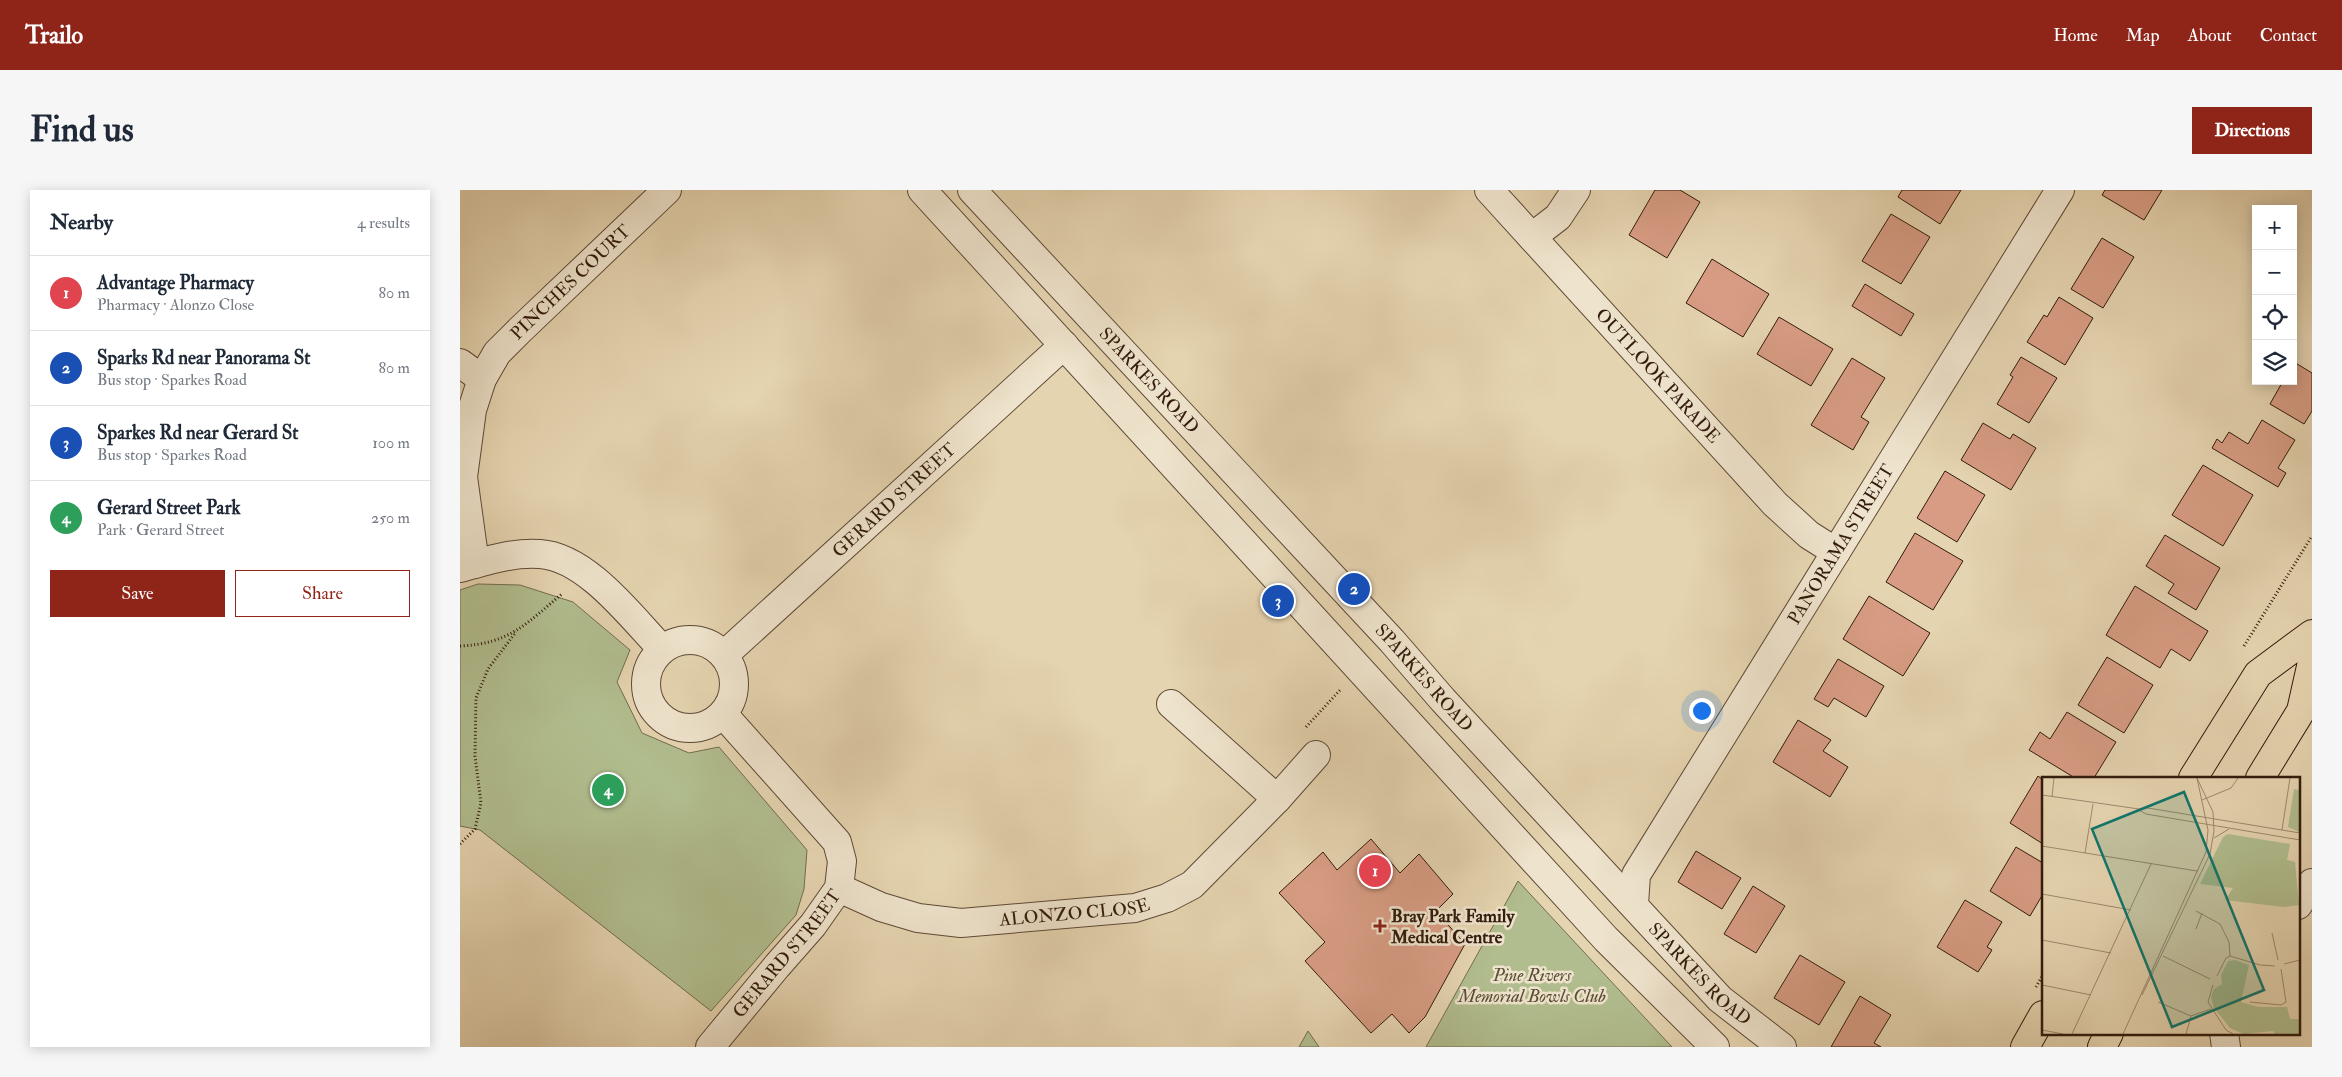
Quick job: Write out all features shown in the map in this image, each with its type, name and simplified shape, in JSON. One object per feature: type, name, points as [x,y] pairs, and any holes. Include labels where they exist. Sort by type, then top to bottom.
[{"type":"main road","points":[[2193,777],[2258,674],[2312,634]]},
{"type":"main road","points":[[2261,777],[2301,711],[2312,662]]},
{"type":"main road","points":[[2025,1047],[2042,1017]]},
{"type":"main road","points":[[2102,1047],[2108,1034]]},
{"type":"street","name":"PINCHES COURT","points":[[468,566],[463,477],[472,410],[482,379],[497,353],[667,190]]},
{"type":"street","points":[[922,190],[1606,939],[1715,1047]]},
{"type":"street","name":"SPARKES ROAD","points":[[972,190],[1392,641],[1443,700],[1720,999],[1782,1047]]},
{"type":"street","name":"OUTLOOK PARADE","points":[[1489,190],[1775,504],[1809,535],[1836,552]]},
{"type":"street","points":[[1532,237],[1558,217],[1576,190]]},
{"type":"street","name":"PANORAMA STREET","points":[[1634,904],[1636,875],[2060,190]]},
{"type":"street","name":"GERARD STREET","points":[[724,655],[1064,346]]},
{"type":"street","points":[[460,364],[482,379]]},
{"type":"street","points":[[468,566],[510,555],[541,554],[564,560],[586,573],[662,649]]},
{"type":"street","points":[[694,640],[711,644],[724,655],[732,669],[735,685],[731,700],[722,714],[708,724],[690,729],[673,725],[658,715],[648,699],[646,681],[650,664],[662,649],[677,641],[694,640]]},
{"type":"street","points":[[1171,704],[1277,799]]},
{"type":"street","name":"GERARD STREET","points":[[710,1047],[777,966],[814,926],[839,888],[842,861],[837,842],[722,714]]},
{"type":"street","name":"ALONZO CLOSE","points":[[839,888],[881,907],[918,918],[961,923],[1135,908],[1167,898],[1192,885],[1277,799],[1316,755]]},
{"type":"street","points":[[2300,902],[2312,883]]},
{"type":"street","points":[[2224,1034],[2226,1047]]},
{"type":"path","points":[[460,844],[475,829],[481,803],[475,756],[476,698],[488,669],[516,632],[586,573]]},
{"type":"path","points":[[460,646],[483,645],[516,632]]},
{"type":"green space","points":[[478,584],[520,585],[573,602],[630,650],[617,682],[642,733],[689,753],[719,747],[807,850],[804,889],[796,915],[711,1011],[480,830],[460,826],[460,590]]},
{"type":"green space","name":"Pine Rivers Memorial Bowls Club","points":[[1518,881],[1672,1047],[1426,1047]]},
{"type":"green space","points":[[1308,1031],[1319,1047],[1299,1047]]},
{"type":"building","points":[[1655,190],[1680,190],[1700,202],[1667,258],[1629,235]]},
{"type":"building","points":[[1902,190],[1961,190],[1940,224],[1898,197]]},
{"type":"building","points":[[2105,190],[2162,190],[2144,220],[2102,195]]},
{"type":"building","points":[[1891,214],[1930,237],[1901,284],[1862,261]]},
{"type":"building","points":[[2102,238],[2134,257],[2103,308],[2071,289]]},
{"type":"building","points":[[1712,259],[1769,294],[1743,337],[1686,303]]},
{"type":"building","points":[[1865,284],[1914,314],[1901,336],[1852,306]]},
{"type":"building","points":[[2059,297],[2093,318],[2065,365],[2027,342],[2044,315],[2047,317]]},
{"type":"building","points":[[1779,317],[1833,349],[1811,386],[1757,354]]},
{"type":"building","points":[[2021,357],[2057,378],[2029,423],[1997,404],[2013,377],[2010,375]]},
{"type":"building","points":[[1852,358],[1885,378],[1861,417],[1869,422],[1853,450],[1811,425]]},
{"type":"building","points":[[2297,364],[2312,373],[2312,411],[2304,424],[2270,404],[2281,385],[2297,385]]},
{"type":"building","points":[[2262,420],[2295,440],[2278,468],[2286,473],[2278,487],[2212,448],[2217,439],[2222,443],[2229,432],[2248,444]]},
{"type":"building","points":[[1983,423],[2010,439],[2013,434],[2036,448],[2011,490],[1961,460]]},
{"type":"building","points":[[2203,465],[2253,495],[2223,546],[2172,515]]},
{"type":"building","points":[[1945,471],[1985,495],[1957,542],[1917,518]]},
{"type":"building","points":[[1915,533],[1963,561],[1933,610],[1886,582]]},
{"type":"building","points":[[2165,535],[2220,568],[2196,610],[2168,593],[2174,584],[2146,566]]},
{"type":"building","points":[[2135,586],[2208,631],[2190,661],[2171,649],[2160,668],[2106,635]]},
{"type":"building","points":[[1869,596],[1930,633],[1903,676],[1843,639]]},
{"type":"building","points":[[2107,657],[2153,685],[2124,733],[2078,705]]},
{"type":"building","points":[[1838,659],[1884,686],[1866,717],[1834,698],[1828,707],[1814,699]]},
{"type":"building","points":[[2067,712],[2116,742],[2095,777],[2073,777],[2029,750],[2040,732],[2050,739]]},
{"type":"building","points":[[1798,720],[1831,740],[1823,751],[1848,767],[1830,797],[1773,762]]},
{"type":"building","points":[[2038,776],[2042,779],[2042,843],[2010,823]]},
{"type":"building","name":"Bray Park Family Medical Centre","points":[[1371,839],[1400,873],[1419,854],[1453,894],[1436,911],[1465,944],[1425,1017],[1409,1033],[1392,1014],[1371,1033],[1305,961],[1325,942],[1279,893],[1323,852],[1337,870]]},
{"type":"building","points":[[2016,847],[2042,862],[2042,896],[2030,916],[1990,891]]},
{"type":"building","points":[[1696,851],[1741,878],[1722,909],[1678,882]]},
{"type":"building","points":[[1753,886],[1785,906],[1756,953],[1724,934]]},
{"type":"building","points":[[1965,900],[2002,922],[1987,947],[1992,950],[1978,972],[1937,947]]},
{"type":"building","points":[[1800,955],[1845,982],[1819,1025],[1774,998]]},
{"type":"building","points":[[1860,996],[1891,1015],[1874,1043],[1881,1047],[1831,1047]]},
{"type":"place","name":"Sparks Rd near Panorama St","points":[[1354,589]]},
{"type":"place","name":"Sparkes Rd near Gerard St","points":[[1278,601]]},
{"type":"place","name":"Gerard Street Park","points":[[608,790]]},
{"type":"place","name":"Advantage Pharmacy","points":[[1375,871]]},
{"type":"place","name":"Bray Park Family Medical Centre","points":[[1380,926]]}]
